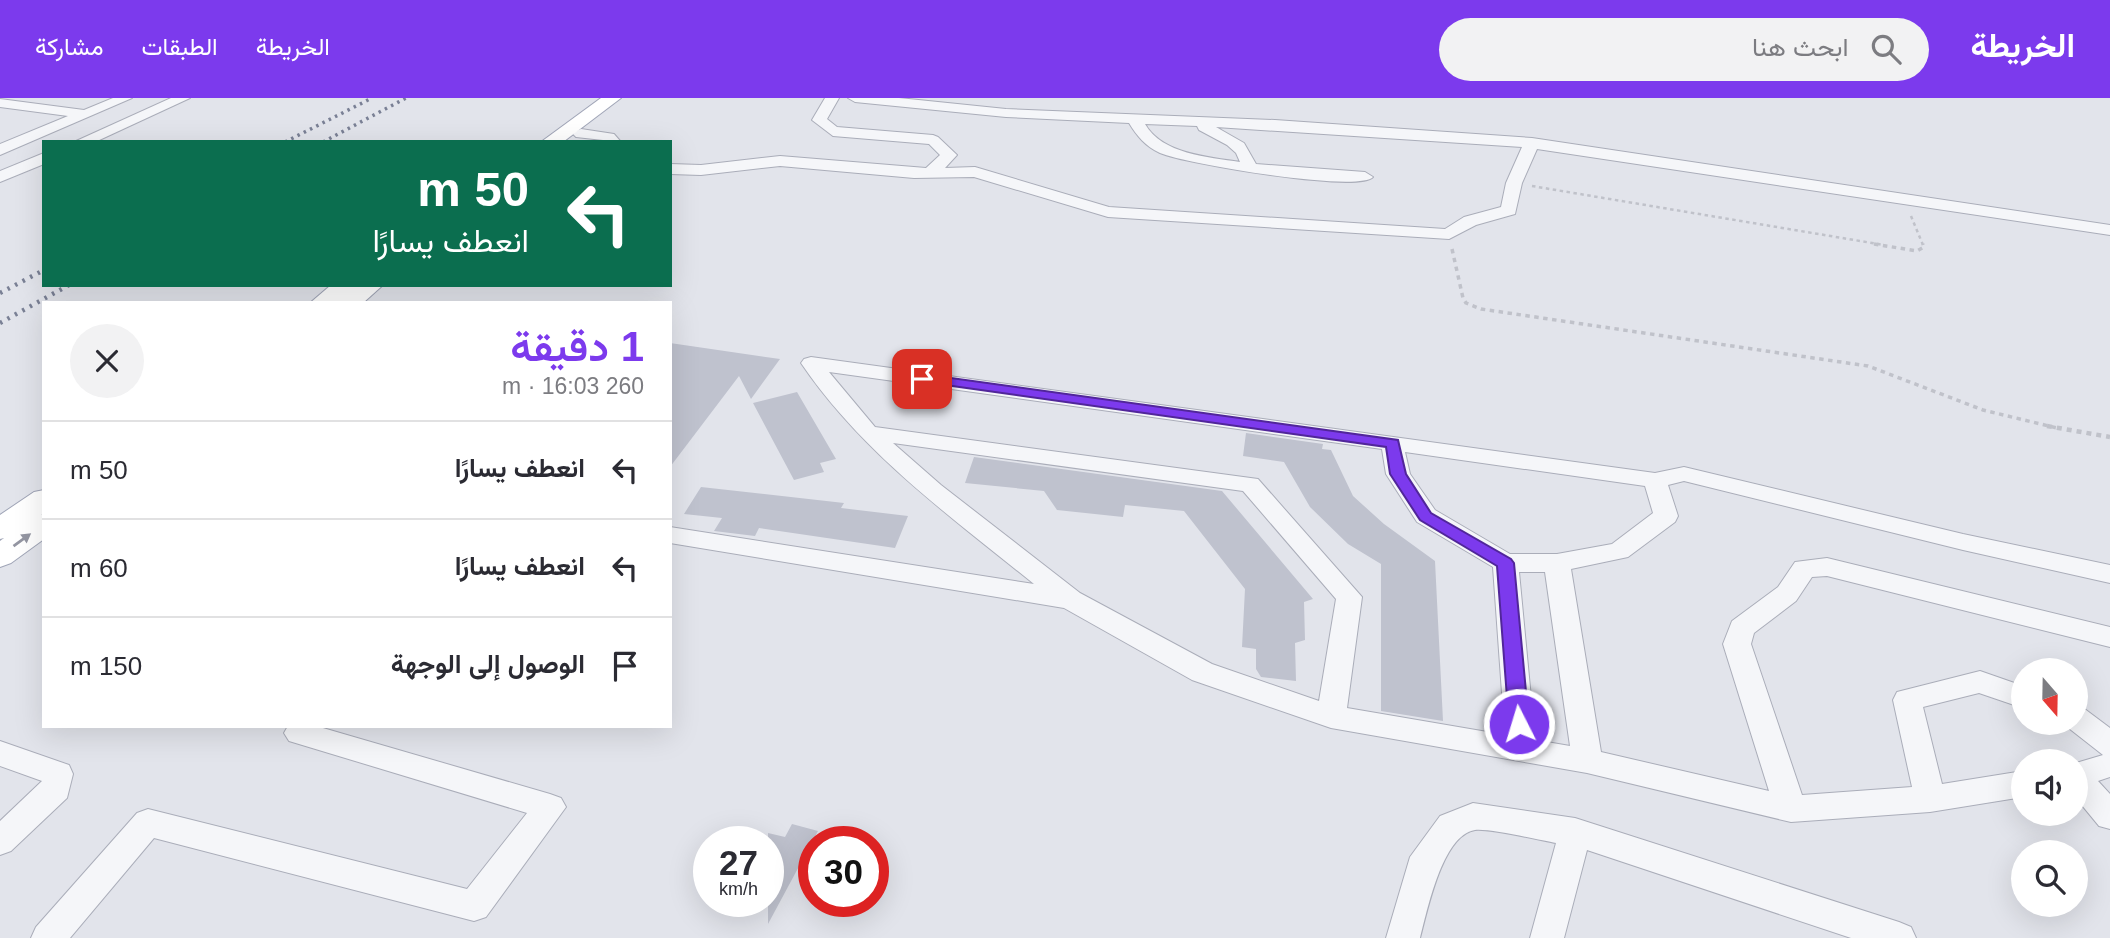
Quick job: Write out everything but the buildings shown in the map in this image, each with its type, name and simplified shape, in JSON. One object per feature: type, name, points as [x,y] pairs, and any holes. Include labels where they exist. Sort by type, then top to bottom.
[{"type":"main road","points":[[583,129],[612,98]]},
{"type":"main road","points":[[555,140],[583,129],[632,98]]},
{"type":"main road","points":[[324,301],[343,287]]},
{"type":"main road","points":[[351,301],[369,287]]},
{"type":"main road","points":[[0,529],[42,500]]},
{"type":"main road","points":[[0,556],[42,525]]},
{"type":"street","points":[[0,102],[8,98]]},
{"type":"street","points":[[0,150],[125,98]]},
{"type":"street","points":[[87,140],[183,98]]},
{"type":"street","points":[[832,98],[819,120],[823,126],[833,131],[933,140],[949,155],[932,171]]},
{"type":"street","points":[[855,98],[1006,113],[1289,126],[1532,143],[2110,230]]},
{"type":"street","points":[[0,102],[85,115]]},
{"type":"street","points":[[1135,120],[1147,138],[1168,152],[1202,162],[1365,177]]},
{"type":"street","points":[[1197,123],[1239,146],[1247,153],[1249,166]]},
{"type":"street","points":[[583,129],[611,140]]},
{"type":"street","points":[[0,135],[42,141]]},
{"type":"street","points":[[672,169],[701,170],[780,161],[914,173],[932,171],[986,174],[1108,212],[1320,223],[1449,234],[1462,224],[1509,210],[1514,183],[1532,143]]},
{"type":"street","points":[[1,176],[42,159]]},
{"type":"street","points":[[2011,786],[1930,799],[1791,809],[1587,761],[1331,717],[1202,672],[1072,600],[933,489],[868,433],[811,363],[1655,480],[1681,473],[1962,542],[2110,574]]},
{"type":"street","points":[[868,433],[1250,484],[1349,597],[1331,717]]},
{"type":"street","points":[[1392,443],[1398,474],[1426,516],[1505,563],[1557,563],[1619,551],[1666,516],[1655,480]]},
{"type":"street","points":[[672,535],[1072,600]]},
{"type":"street","points":[[1505,563],[1521,750]]},
{"type":"street","points":[[1557,563],[1587,761]]},
{"type":"street","points":[[1791,809],[1737,644],[1742,628],[1787,594],[1804,568],[1827,567],[2110,637]]},
{"type":"street","points":[[1930,799],[1907,700],[1980,682],[2011,693]]},
{"type":"street","points":[[2088,728],[2110,745]]},
{"type":"street","points":[[48,938],[148,823],[474,906],[550,807],[299,733]]},
{"type":"street","points":[[0,753],[58,774],[56,789],[0,841]]},
{"type":"street","points":[[2088,772],[2110,765]]},
{"type":"street","points":[[2088,790],[2110,816]]},
{"type":"street","points":[[1404,938],[1422,867],[1451,826],[1473,816],[1575,832],[1899,938]]},
{"type":"street","points":[[1547,938],[1575,832]]},
{"type":"path","points":[[1514,183],[1908,251],[1922,250],[1923,243],[1904,200]]},
{"type":"path","points":[[1449,234],[1463,298],[1472,306],[1868,366],[1905,377],[2000,416],[2110,436]]},
{"type":"railway","points":[[289,140],[372,98]]},
{"type":"railway","points":[[327,140],[406,98]]},
{"type":"railway","points":[[0,293],[42,271]]},
{"type":"railway","points":[[0,323],[65,287]]},
{"type":"route","points":[[922,379],[1392,443],[1398,474],[1426,516],[1505,563],[1519,724]]}]
